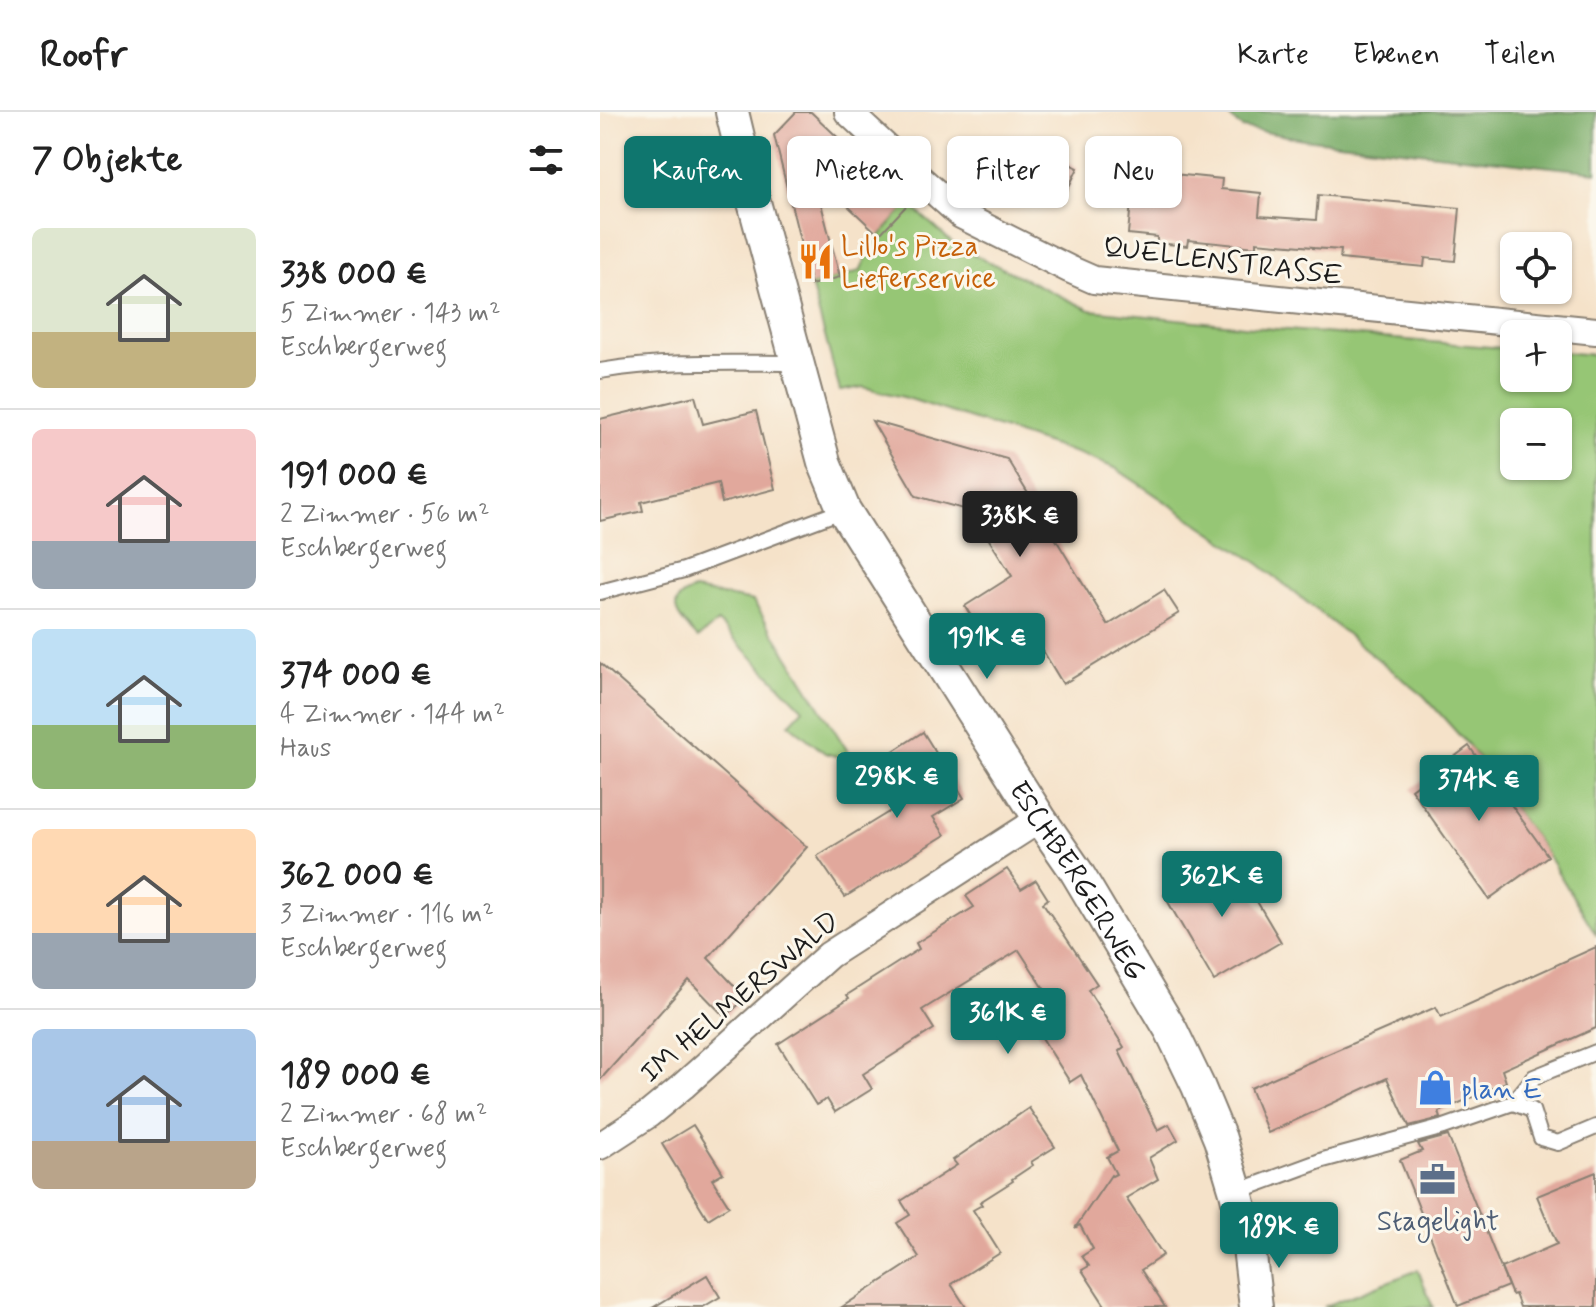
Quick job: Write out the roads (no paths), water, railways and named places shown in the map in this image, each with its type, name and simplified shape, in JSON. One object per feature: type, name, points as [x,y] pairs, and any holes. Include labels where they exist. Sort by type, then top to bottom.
[{"type":"street","name":"ESCHBERGERWEG","points":[[732,112],[824,462],[844,510],[1076,871],[1171,1030],[1220,1139],[1248,1239],[1256,1307]]},
{"type":"street","name":"QUELLENSTRASSE","points":[[848,112],[961,215],[1094,280],[1596,331]]},
{"type":"street","name":"IM HELMERSWALD","points":[[600,1146],[649,1114],[683,1086],[829,955],[1040,819]]},
{"type":"lane","points":[[600,371],[700,364],[797,363]]},
{"type":"lane","points":[[600,592],[684,570],[844,510]]},
{"type":"lane","points":[[1236,1192],[1323,1160],[1444,1127],[1513,1103],[1534,1077],[1596,1052]]},
{"type":"lane","points":[[1513,1103],[1532,1110],[1541,1138],[1558,1143],[1596,1127]]},
{"type":"place","name":"Lillo's Pizza Lieferservice","points":[[815,261]]},
{"type":"place","name":"plan E","points":[[1435,1088]]},
{"type":"place","name":"Stagelight","points":[[1438,1180]]}]
